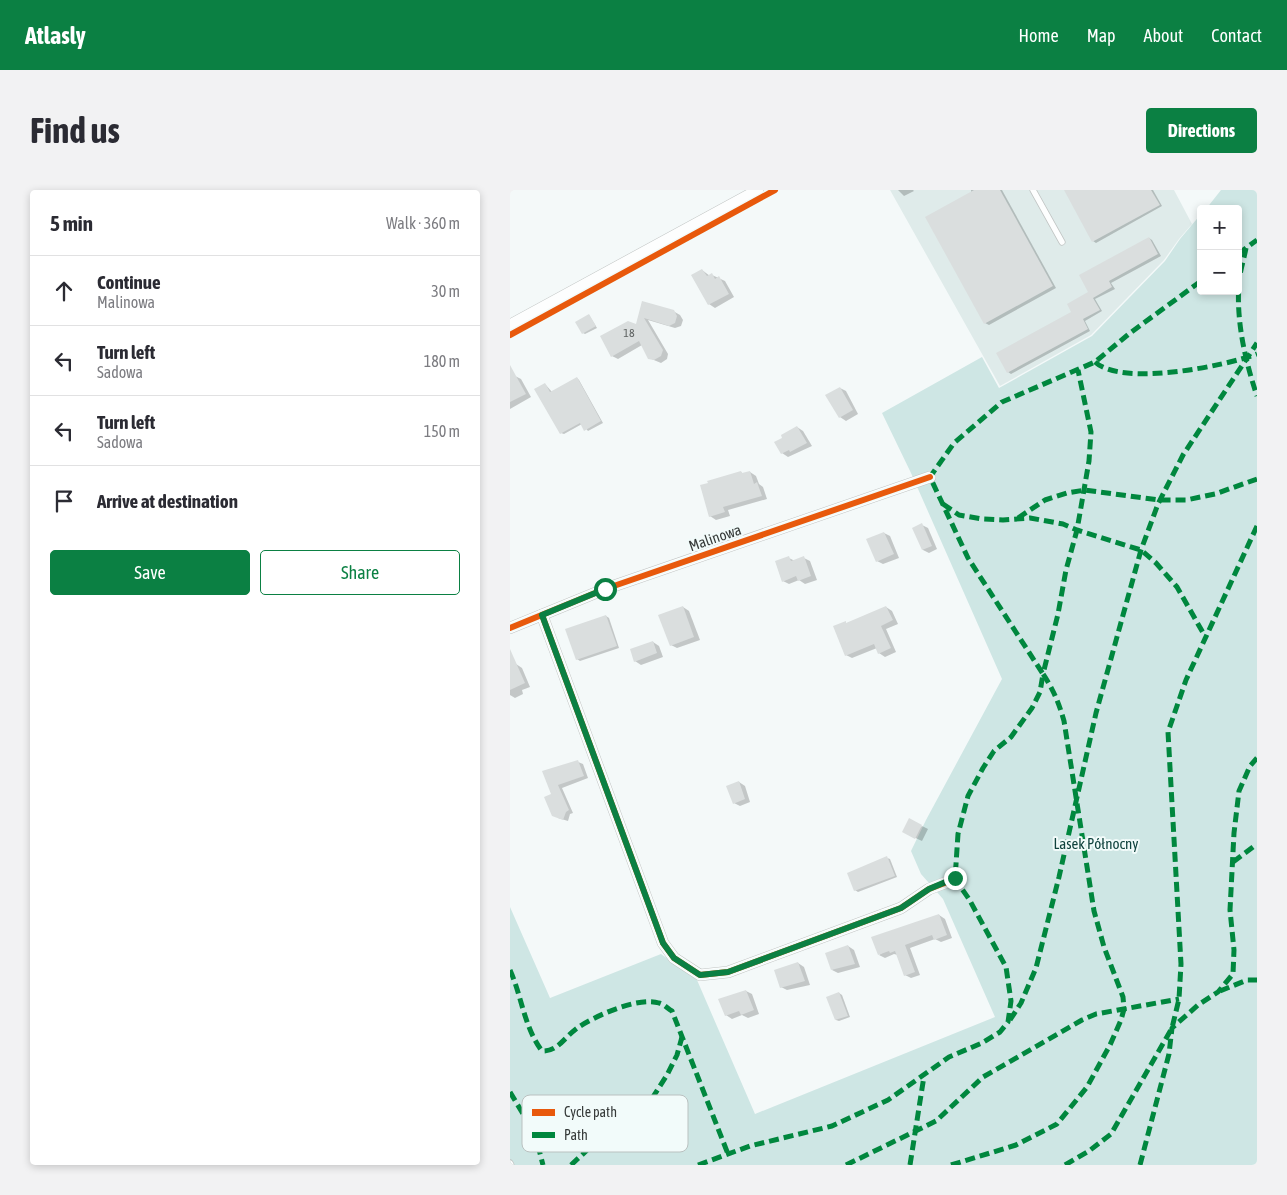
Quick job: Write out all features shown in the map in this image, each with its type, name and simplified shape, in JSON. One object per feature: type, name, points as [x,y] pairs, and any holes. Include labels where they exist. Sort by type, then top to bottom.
[{"type":"street","points":[[510,325],[758,190]]},
{"type":"street","name":"Malinowa","points":[[510,628],[605,589],[930,477]]},
{"type":"street","points":[[542,615],[663,943],[674,958],[700,975],[728,972],[901,908],[929,889],[955,878]]},
{"type":"lane","points":[[1033,190],[1062,242]]},
{"type":"shaded area","points":[[890,190],[1174,190],[1192,224],[1164,260],[1091,335],[1000,386]]},
{"type":"green space","name":"Lasek Północny","points":[[1221,190],[1257,190],[1257,1165],[510,1165],[510,907],[550,998],[661,954],[697,980],[755,1114],[995,1017],[943,899],[921,874],[911,851],[1002,679],[911,473],[882,413],[982,357],[999,388],[1092,336],[1165,261],[1197,219],[1197,295],[1242,295],[1242,205],[1209,205]]},
{"type":"building","points":[[974,190],[1000,190],[1053,286],[984,324],[925,217]]},
{"type":"building","points":[[1064,190],[1151,190],[1160,205],[1092,242]]},
{"type":"building","points":[[1149,237],[1158,254],[1109,281],[1112,287],[1093,298],[1100,310],[1083,319],[1088,329],[1007,373],[996,353],[1071,312],[1067,304],[1088,292],[1079,275]]},
{"type":"building","points":[[702,269],[707,276],[712,273],[715,279],[719,276],[729,294],[708,305],[691,275]]},
{"type":"building","points":[[642,301],[674,310],[677,316],[675,323],[669,326],[644,318],[663,350],[661,356],[654,360],[648,359],[639,341],[611,357],[600,336],[628,321],[636,324]]},
{"type":"building","points":[[589,314],[596,326],[582,334],[575,322]]},
{"type":"building","points":[[510,365],[526,394],[510,402]]},
{"type":"building","points":[[577,377],[601,421],[584,431],[580,423],[560,434],[534,389],[545,383],[550,392]]},
{"type":"building","points":[[840,387],[853,410],[839,418],[825,395]]},
{"type":"building","points":[[797,426],[807,443],[790,452],[789,450],[781,454],[774,442],[782,438],[781,435]]},
{"type":"building","points":[[741,471],[742,473],[750,471],[754,484],[757,482],[762,496],[723,507],[725,512],[709,517],[700,485],[708,483],[707,481]]},
{"type":"building","points":[[922,523],[932,546],[922,550],[912,528]]},
{"type":"building","points":[[884,532],[894,554],[876,562],[866,539]]},
{"type":"building","points":[[789,556],[791,561],[804,556],[811,576],[798,581],[796,576],[782,582],[775,561]]},
{"type":"building","points":[[683,606],[694,637],[670,646],[658,615]]},
{"type":"building","points":[[886,606],[893,620],[881,626],[891,648],[878,654],[874,644],[845,656],[833,626],[846,621],[846,623]]},
{"type":"building","points":[[606,615],[617,646],[576,660],[565,629]]},
{"type":"building","points":[[653,641],[657,653],[634,662],[630,649]]},
{"type":"building","points":[[510,649],[525,683],[510,690]]},
{"type":"building","points":[[578,760],[584,776],[558,785],[569,810],[566,812],[563,820],[552,816],[544,797],[551,794],[542,771]]},
{"type":"building","points":[[739,781],[745,799],[733,804],[726,786]]},
{"type":"building","points":[[909,818],[922,825],[915,839],[902,832]]},
{"type":"building","points":[[887,856],[895,876],[854,891],[847,873]]},
{"type":"building","points":[[939,914],[947,935],[934,940],[932,935],[905,945],[915,972],[904,976],[895,951],[878,955],[871,937]]},
{"type":"building","points":[[848,945],[855,964],[831,970],[825,953]]},
{"type":"building","points":[[798,962],[805,981],[780,988],[774,970]]},
{"type":"building","points":[[746,990],[754,1010],[741,1015],[739,1011],[725,1016],[718,999]]},
{"type":"building","points":[[839,992],[848,1016],[835,1020],[826,997]]},
{"type":"marked path","points":[[1242,251],[1257,240]]},
{"type":"marked path","points":[[1246,248],[1239,282],[1240,326],[1245,354],[1257,396]]},
{"type":"marked path","points":[[698,1165],[750,1146],[832,1126],[888,1100],[949,1057],[982,1043],[1000,1032],[1008,1022],[1011,1001],[1006,967],[969,899],[955,879],[958,834],[968,796],[994,751],[1011,737],[1032,708],[1040,692],[1043,674],[968,558],[930,477],[954,443],[1002,402],[1095,362],[1130,333],[1197,284]]},
{"type":"marked path","points":[[1010,1020],[1021,1003],[1036,968],[1059,877],[1096,713],[1141,550],[1158,504],[1183,455],[1257,343]]},
{"type":"marked path","points":[[1095,362],[1108,369],[1127,373],[1150,374],[1222,364],[1257,354]]},
{"type":"marked path","points":[[951,1165],[1016,1145],[1057,1124],[1087,1087],[1110,1045],[1124,1009],[1123,997],[1104,947],[1094,911],[1064,721],[1055,696],[1043,674],[1058,614],[1066,570],[1077,530],[1089,461],[1091,432],[1078,370]]},
{"type":"marked path","points":[[1018,518],[1045,500],[1085,490],[1159,500],[1186,500],[1215,494],[1257,479]]},
{"type":"marked path","points":[[943,504],[959,515],[982,519],[1030,518],[1063,524],[1141,550],[1156,563],[1177,587],[1206,638]]},
{"type":"marked path","points":[[1065,1165],[1089,1151],[1111,1134],[1172,1028],[1179,999],[1181,964],[1168,732],[1186,680],[1257,526]]},
{"type":"marked path","points":[[1140,1165],[1169,1054],[1172,1028],[1198,1005],[1218,992],[1233,974],[1234,950],[1230,910],[1234,833],[1239,791],[1250,766],[1257,758]]},
{"type":"marked path","points":[[1233,862],[1257,844]]},
{"type":"marked path","points":[[510,970],[527,1022],[542,1051],[556,1047],[583,1024],[628,1005],[650,1002],[661,1004],[672,1011],[728,1154]]},
{"type":"marked path","points":[[1220,991],[1247,980],[1257,980]]},
{"type":"marked path","points":[[846,1165],[936,1121],[983,1077],[1082,1020],[1096,1014],[1179,999]]},
{"type":"marked path","points":[[654,1095],[677,1055],[682,1037]]},
{"type":"marked path","points":[[910,1165],[924,1076]]},
{"type":"marked path","points":[[510,1092],[522,1112]]},
{"type":"marked path","points":[[540,1152],[543,1165]]},
{"type":"marked path","points":[[571,1165],[585,1152]]},
{"type":"cycle path","points":[[510,335],[775,190]]},
{"type":"cycle path","points":[[510,628],[605,589],[930,477]]},
{"type":"cycle path","points":[[542,615],[663,943],[674,958],[700,975],[728,972],[901,908],[929,889],[955,879]]},
{"type":"route","points":[[605,589],[542,615],[663,943],[674,958],[700,975],[728,972],[901,908],[929,889],[955,878]]}]
